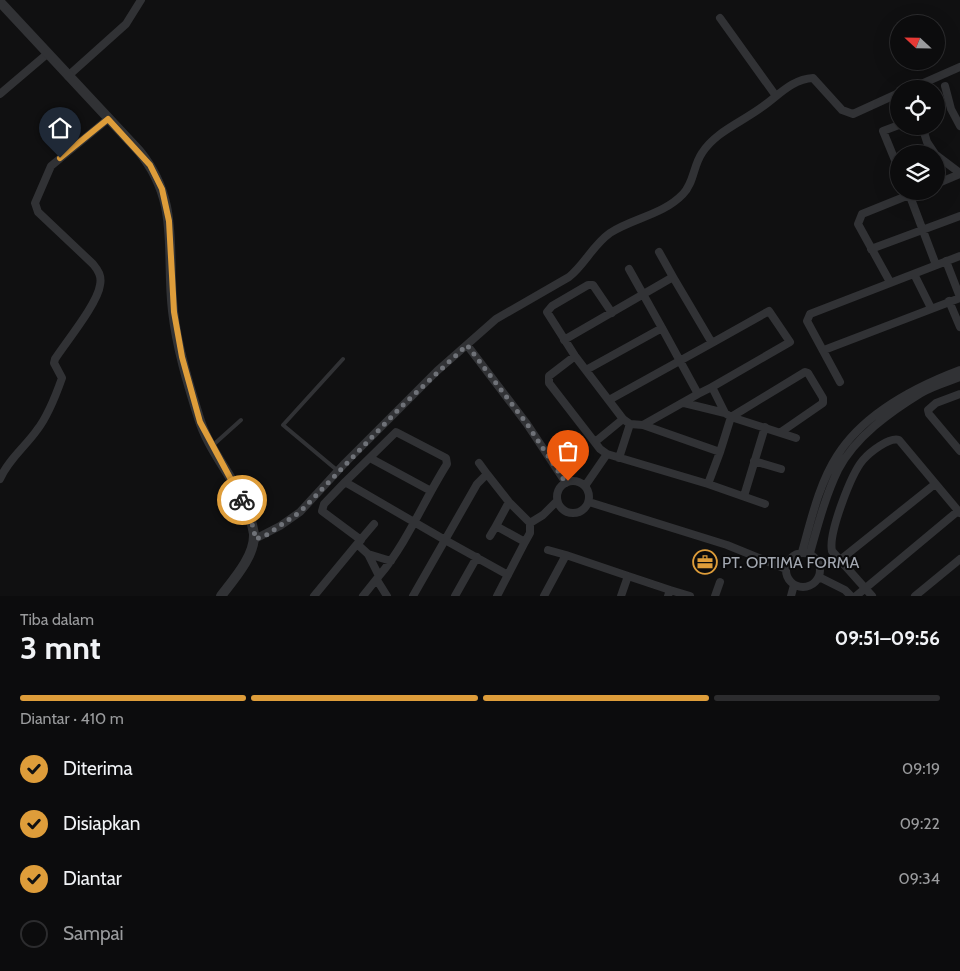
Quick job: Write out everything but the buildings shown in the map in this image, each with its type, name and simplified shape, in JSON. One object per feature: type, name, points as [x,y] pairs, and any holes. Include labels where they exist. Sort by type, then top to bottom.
[{"type":"street","points":[[68,76],[126,24],[141,0]]},
{"type":"street","points":[[0,2],[150,165],[162,189],[169,221],[172,293],[176,327],[199,419],[212,446],[236,486],[252,524],[255,539],[248,556],[221,596]]},
{"type":"street","points":[[720,18],[776,96]]},
{"type":"street","points":[[0,94],[47,54]]},
{"type":"street","points":[[930,80],[960,67]]},
{"type":"street","points":[[255,539],[291,520],[437,371],[496,319],[569,277],[576,271],[597,243],[613,231],[669,206],[684,194],[690,185],[698,160],[709,145],[790,85],[806,78],[813,78],[842,110],[853,114],[890,97]]},
{"type":"street","points":[[945,86],[952,110],[960,126]]},
{"type":"street","points":[[952,110],[960,106]]},
{"type":"street","points":[[0,479],[5,468],[38,430],[46,415],[62,378],[54,363],[55,359],[92,305],[100,286],[98,271],[93,264],[38,212],[34,203],[51,166],[108,119]]},
{"type":"street","points":[[890,128],[883,131],[890,148]]},
{"type":"street","points":[[945,162],[960,174],[945,180]]},
{"type":"street","points":[[890,282],[858,224],[860,216],[894,200]]},
{"type":"street","points":[[911,200],[936,265]]},
{"type":"street","points":[[871,249],[960,216]]},
{"type":"street","points":[[659,252],[712,343]]},
{"type":"street","points":[[840,382],[807,321],[810,314],[960,256]]},
{"type":"street","points":[[824,350],[960,297],[946,262]]},
{"type":"street","points":[[629,269],[698,394]]},
{"type":"street","points":[[914,274],[931,308]]},
{"type":"street","points":[[564,340],[673,277]]},
{"type":"street","points":[[612,313],[593,284],[552,306],[547,312],[574,356],[627,421],[720,452]]},
{"type":"street","points":[[949,301],[960,327]]},
{"type":"street","points":[[609,400],[769,311],[790,340],[788,344],[643,426]]},
{"type":"street","points":[[586,370],[662,328]]},
{"type":"street","points":[[467,345],[527,424],[566,483]]},
{"type":"street","points":[[574,356],[549,376],[549,383],[595,442],[607,454],[708,484],[765,504]]},
{"type":"street","points":[[806,553],[828,474],[837,456],[849,440],[906,394],[960,370]]},
{"type":"street","points":[[728,415],[805,372],[808,373],[823,398],[823,403],[781,432]]},
{"type":"street","points":[[806,553],[839,469],[855,444],[879,423],[922,392],[960,377]]},
{"type":"street","points":[[708,484],[720,452],[728,415],[712,386]]},
{"type":"street","points":[[960,394],[936,403],[928,410],[929,414],[960,450]]},
{"type":"street","points":[[684,402],[796,438]]},
{"type":"street","points":[[595,442],[627,421]]},
{"type":"street","points":[[619,458],[627,421]]},
{"type":"street","points":[[744,496],[765,427]]},
{"type":"street","points":[[363,596],[378,578],[392,561],[449,460],[396,432],[324,504],[322,511],[359,542],[368,554],[378,578],[387,596]]},
{"type":"street","points":[[856,596],[864,588],[959,512],[913,456],[896,439],[890,440],[864,459],[849,489],[831,538],[832,551],[864,588],[872,596]]},
{"type":"street","points":[[585,486],[607,454]]},
{"type":"street","points":[[370,458],[431,491]]},
{"type":"street","points":[[754,461],[781,469]]},
{"type":"street","points":[[479,463],[509,502],[530,524],[530,533],[497,596]]},
{"type":"street","points":[[413,596],[477,484],[487,474]]},
{"type":"street","points":[[576,481],[585,486],[589,494],[589,502],[580,512],[571,514],[562,510],[557,501],[558,490],[566,483],[576,481]]},
{"type":"street","points":[[345,482],[508,575]]},
{"type":"street","points":[[840,560],[935,484]]},
{"type":"street","points":[[530,524],[543,515],[557,501]]},
{"type":"street","points":[[490,536],[509,502]]},
{"type":"street","points":[[589,502],[728,545],[786,569]]},
{"type":"street","points":[[314,596],[374,524]]},
{"type":"street","points":[[496,526],[525,542]]},
{"type":"street","points":[[548,550],[628,576],[669,593],[690,596]]},
{"type":"street","points":[[806,553],[818,561],[819,577],[812,585],[798,586],[788,578],[786,569],[790,558],[806,553]]},
{"type":"street","points":[[368,554],[392,561]]},
{"type":"street","points":[[548,595],[566,556]]},
{"type":"street","points":[[454,596],[477,557]]},
{"type":"street","points":[[915,596],[960,559]]},
{"type":"street","points":[[621,596],[628,576]]},
{"type":"street","points":[[819,577],[845,590],[852,596]]},
{"type":"street","points":[[715,596],[720,582]]},
{"type":"street","points":[[791,596],[798,586]]},
{"type":"street","points":[[798,586],[798,596]]},
{"type":"lane","points":[[338,471],[283,425],[343,360]]},
{"type":"lane","points":[[212,446],[241,420]]},
{"type":"way so far","points":[[242,500],[254,529],[255,539],[265,536],[291,520],[437,371],[467,345],[491,380],[544,447],[566,483],[568,481]]},
{"type":"place","name":"PT. OPTIMA FORMA","points":[[705,562]]},
{"type":"route","points":[[60,158],[108,119],[139,152],[158,178],[168,207],[172,293],[182,357],[203,430],[236,486],[242,500]]}]
